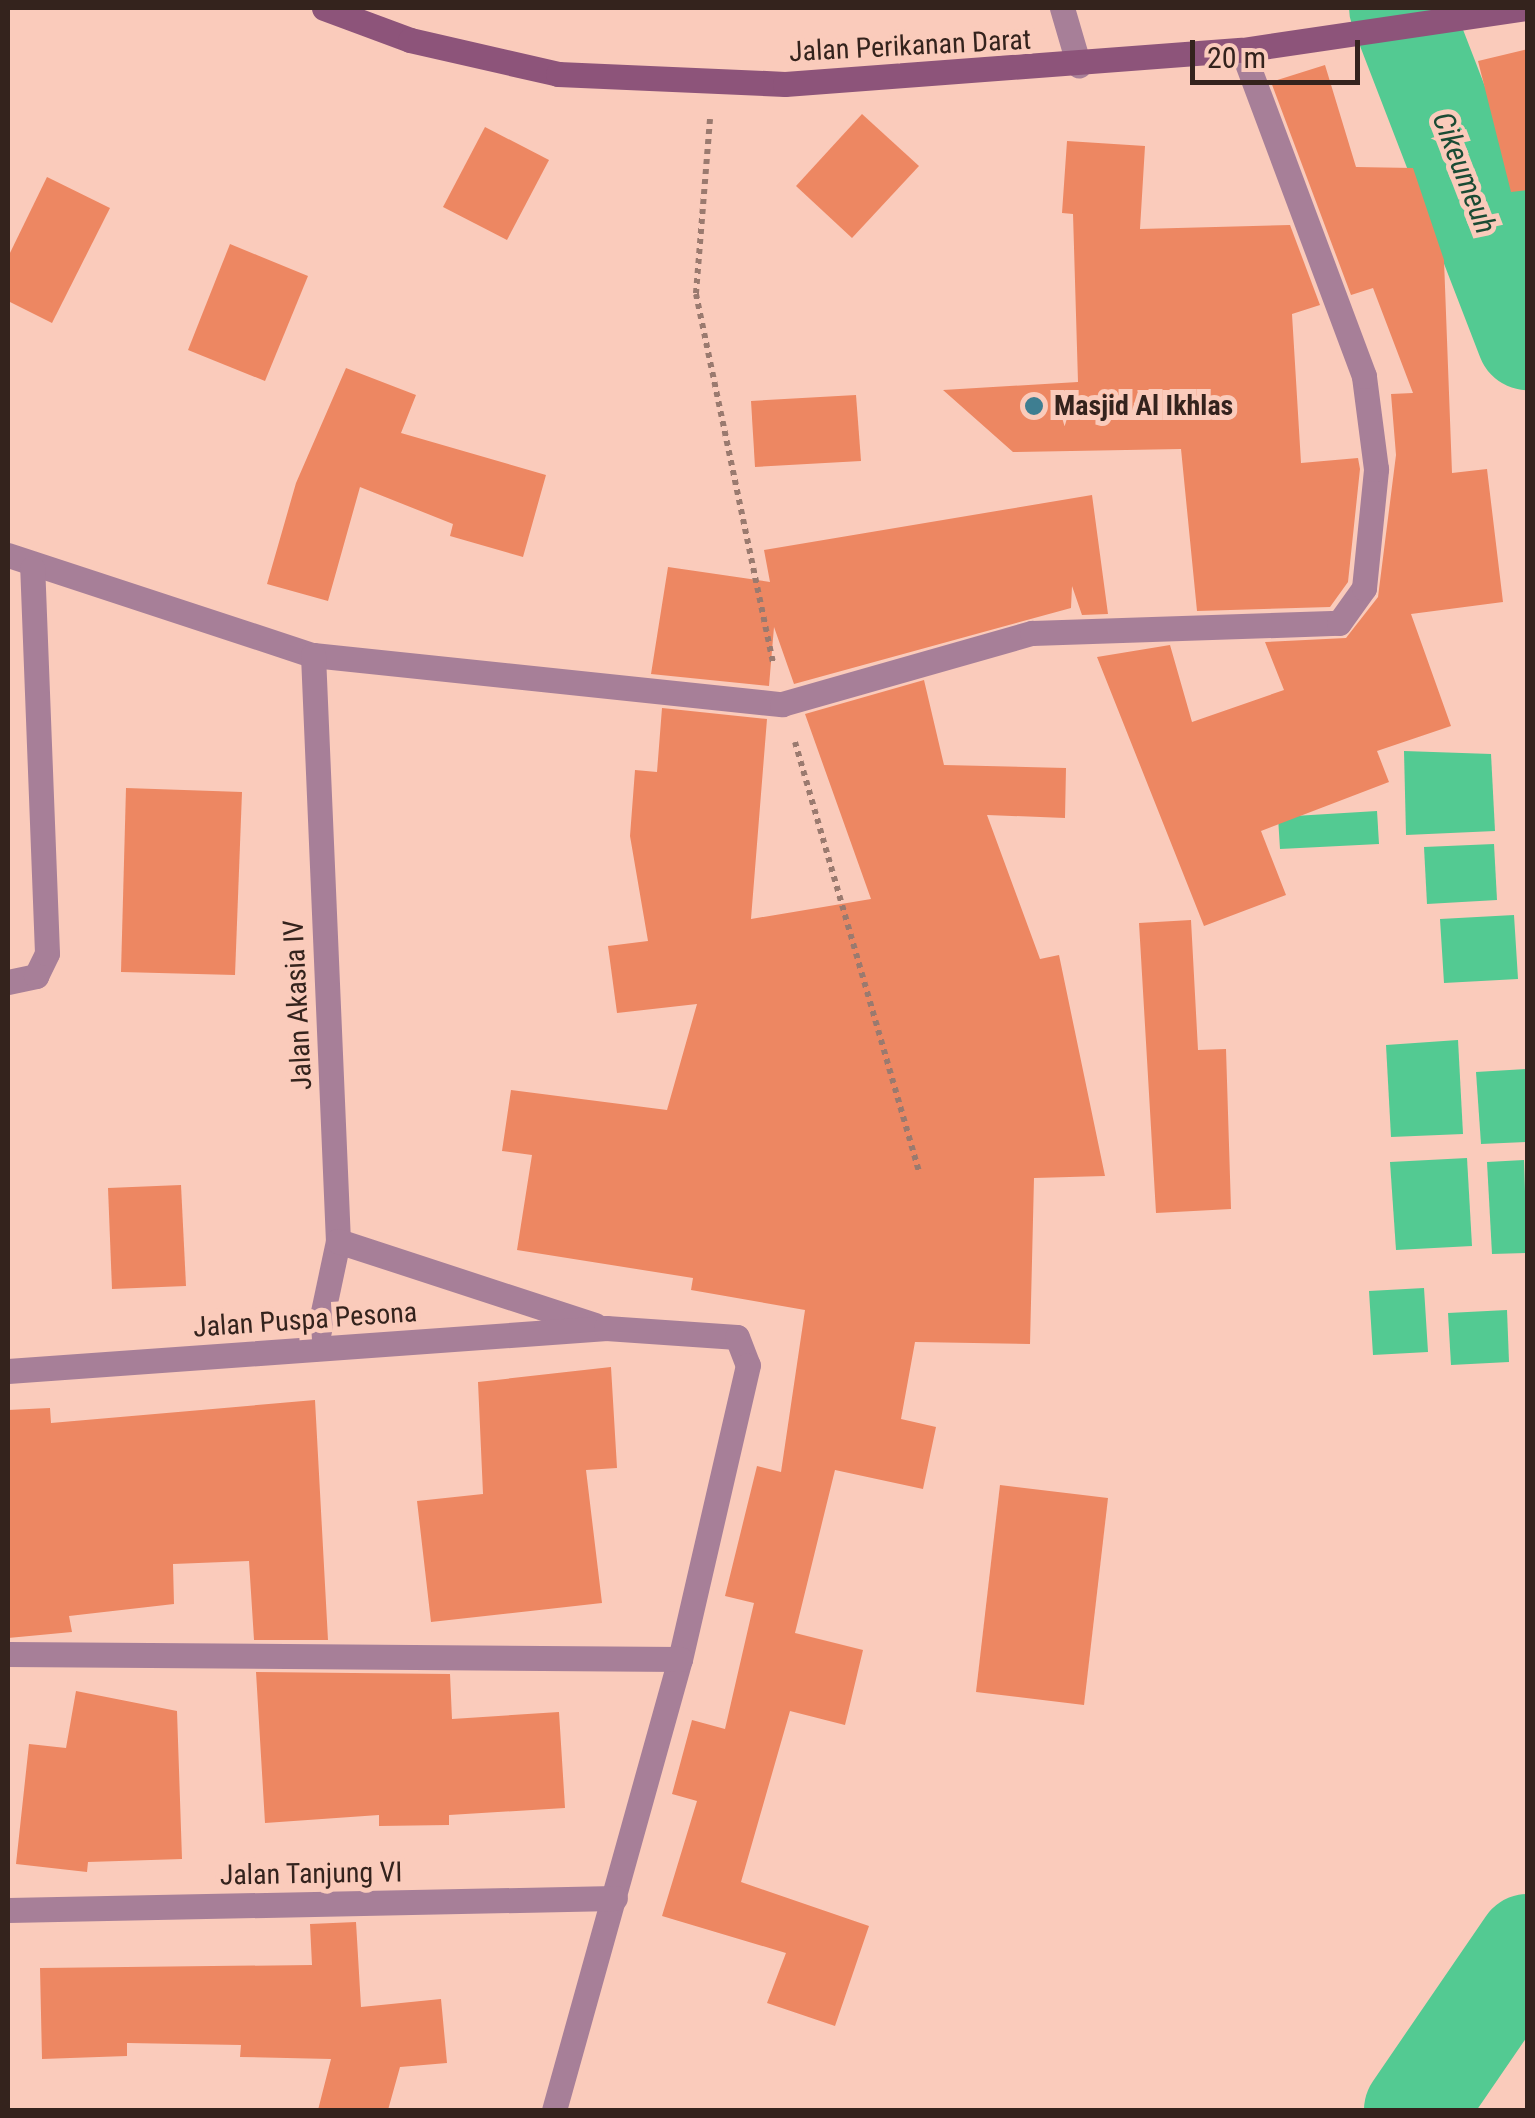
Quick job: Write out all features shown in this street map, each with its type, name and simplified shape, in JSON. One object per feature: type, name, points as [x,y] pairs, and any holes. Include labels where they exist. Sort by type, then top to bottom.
[{"type":"street","name":"Jalan Perikanan Darat","points":[[324,8],[410,40],[558,74],[714,83],[1078,66],[1242,50],[1357,30],[1517,13]]},
{"type":"street","points":[[1062,8],[1078,66]]},
{"type":"street","points":[[8,555],[32,568],[312,655],[782,704],[1032,633],[1193,624],[1271,630],[1339,623],[1356,608],[1376,470],[1364,376],[1242,50]]},
{"type":"street","points":[[8,982],[36,976],[47,952],[32,568]]},
{"type":"street","name":"Jalan Akasia IV","points":[[312,655],[338,1241],[315,1350]]},
{"type":"street","name":"Jalan Puspa Pesona","points":[[338,1241],[606,1328]]},
{"type":"street","name":"Jalan Puspa Pesona","points":[[8,1371],[606,1328],[736,1337],[748,1365],[680,1658]]},
{"type":"street","points":[[8,1654],[680,1658],[554,2110]]},
{"type":"street","name":"Jalan Tanjung VI","points":[[8,1910],[615,1898]]},
{"type":"path","points":[[714,83],[696,294],[782,704],[919,1172]]},
{"type":"shaded area","points":[[1404,751],[1491,754],[1495,831],[1406,835]]},
{"type":"shaded area","points":[[1377,811],[1379,844],[1280,849],[1278,817]]},
{"type":"shaded area","points":[[1494,844],[1497,900],[1427,904],[1424,847]]},
{"type":"shaded area","points":[[1514,915],[1518,979],[1444,983],[1440,919]]},
{"type":"shaded area","points":[[1458,1040],[1463,1134],[1391,1137],[1386,1045]]},
{"type":"shaded area","points":[[1526,1069],[1527,1142],[1481,1144],[1476,1072]]},
{"type":"shaded area","points":[[1467,1158],[1472,1246],[1396,1250],[1390,1162]]},
{"type":"shaded area","points":[[1524,1160],[1527,1253],[1492,1254],[1487,1162]]},
{"type":"shaded area","points":[[1424,1288],[1428,1352],[1373,1355],[1369,1291]]},
{"type":"shaded area","points":[[1507,1310],[1509,1362],[1451,1365],[1448,1313]]},
{"type":"building","points":[[1528,49],[1528,190],[1511,192],[1478,61]]},
{"type":"building","points":[[1325,65],[1356,167],[1413,168],[1444,260],[1452,473],[1487,469],[1503,602],[1411,614],[1451,726],[1377,751],[1389,782],[1261,831],[1286,895],[1204,926],[1097,657],[1170,645],[1192,722],[1284,690],[1265,642],[1346,638],[1378,597],[1396,455],[1391,394],[1413,393],[1373,288],[1351,295],[1271,82]]},
{"type":"building","points":[[862,114],[919,166],[852,238],[796,186]]},
{"type":"building","points":[[485,127],[549,160],[507,240],[443,207]]},
{"type":"building","points":[[1067,141],[1145,146],[1140,229],[1290,225],[1320,305],[1292,314],[1301,463],[1358,458],[1360,469],[1348,582],[1330,607],[1197,611],[1181,449],[1013,452],[943,390],[1078,382],[1073,214],[1062,213]]},
{"type":"building","points":[[47,177],[110,208],[52,323],[8,301],[8,257]]},
{"type":"building","points":[[230,244],[308,276],[265,381],[188,350]]},
{"type":"building","points":[[346,368],[416,395],[401,433],[546,475],[523,557],[450,536],[453,524],[360,487],[328,601],[267,584],[296,483]]},
{"type":"building","points":[[856,395],[861,461],[755,467],[751,401]]},
{"type":"building","points":[[1092,495],[1108,614],[1082,615],[1072,586],[1071,608],[794,684],[774,627],[769,686],[651,674],[668,567],[770,582],[764,550]]},
{"type":"building","points":[[924,680],[944,765],[1066,768],[1065,818],[987,815],[1040,959],[1059,955],[1105,1176],[1034,1178],[1030,1344],[915,1342],[901,1419],[936,1427],[923,1489],[835,1470],[795,1633],[863,1650],[845,1725],[790,1711],[741,1882],[869,1926],[835,2026],[767,2003],[786,1953],[662,1916],[697,1801],[672,1794],[692,1720],[725,1729],[754,1603],[725,1596],[757,1466],[781,1472],[805,1310],[691,1290],[693,1278],[517,1250],[532,1155],[502,1151],[511,1090],[667,1110],[697,1004],[617,1013],[608,946],[648,941],[630,836],[635,770],[657,772],[662,708],[767,719],[751,919],[871,899],[805,714]]},
{"type":"building","points":[[126,788],[242,792],[235,975],[121,972]]},
{"type":"building","points":[[1191,920],[1198,1050],[1226,1049],[1231,1209],[1156,1213],[1139,923]]},
{"type":"building","points":[[181,1185],[186,1286],[112,1289],[108,1188]]},
{"type":"building","points":[[611,1367],[617,1468],[586,1470],[602,1603],[431,1622],[417,1501],[483,1494],[478,1382]]},
{"type":"building","points":[[315,1400],[328,1640],[254,1640],[249,1561],[173,1564],[174,1604],[69,1616],[72,1632],[8,1638],[8,1410],[50,1408],[51,1423]]},
{"type":"building","points":[[1000,1485],[1108,1498],[1084,1705],[976,1692]]},
{"type":"building","points":[[256,1672],[450,1674],[452,1719],[559,1712],[565,1808],[449,1815],[449,1825],[379,1826],[379,1815],[265,1823]]},
{"type":"building","points":[[76,1691],[177,1711],[182,1859],[88,1862],[87,1872],[16,1864],[29,1744],[66,1748]]},
{"type":"building","points":[[356,1922],[361,2007],[441,1999],[447,2063],[400,2067],[388,2110],[318,2110],[331,2059],[240,2057],[241,2045],[127,2043],[127,2056],[42,2059],[40,1968],[312,1965],[310,1924]]},
{"type":"waterway","name":"Cikeumeuh","points":[[1400,8],[1528,339]]},
{"type":"waterway","name":"Cikeumeuh","points":[[1415,2110],[1528,1945]]},
{"type":"place","name":"Masjid Al Ikhlas","points":[[1034,406]]}]
